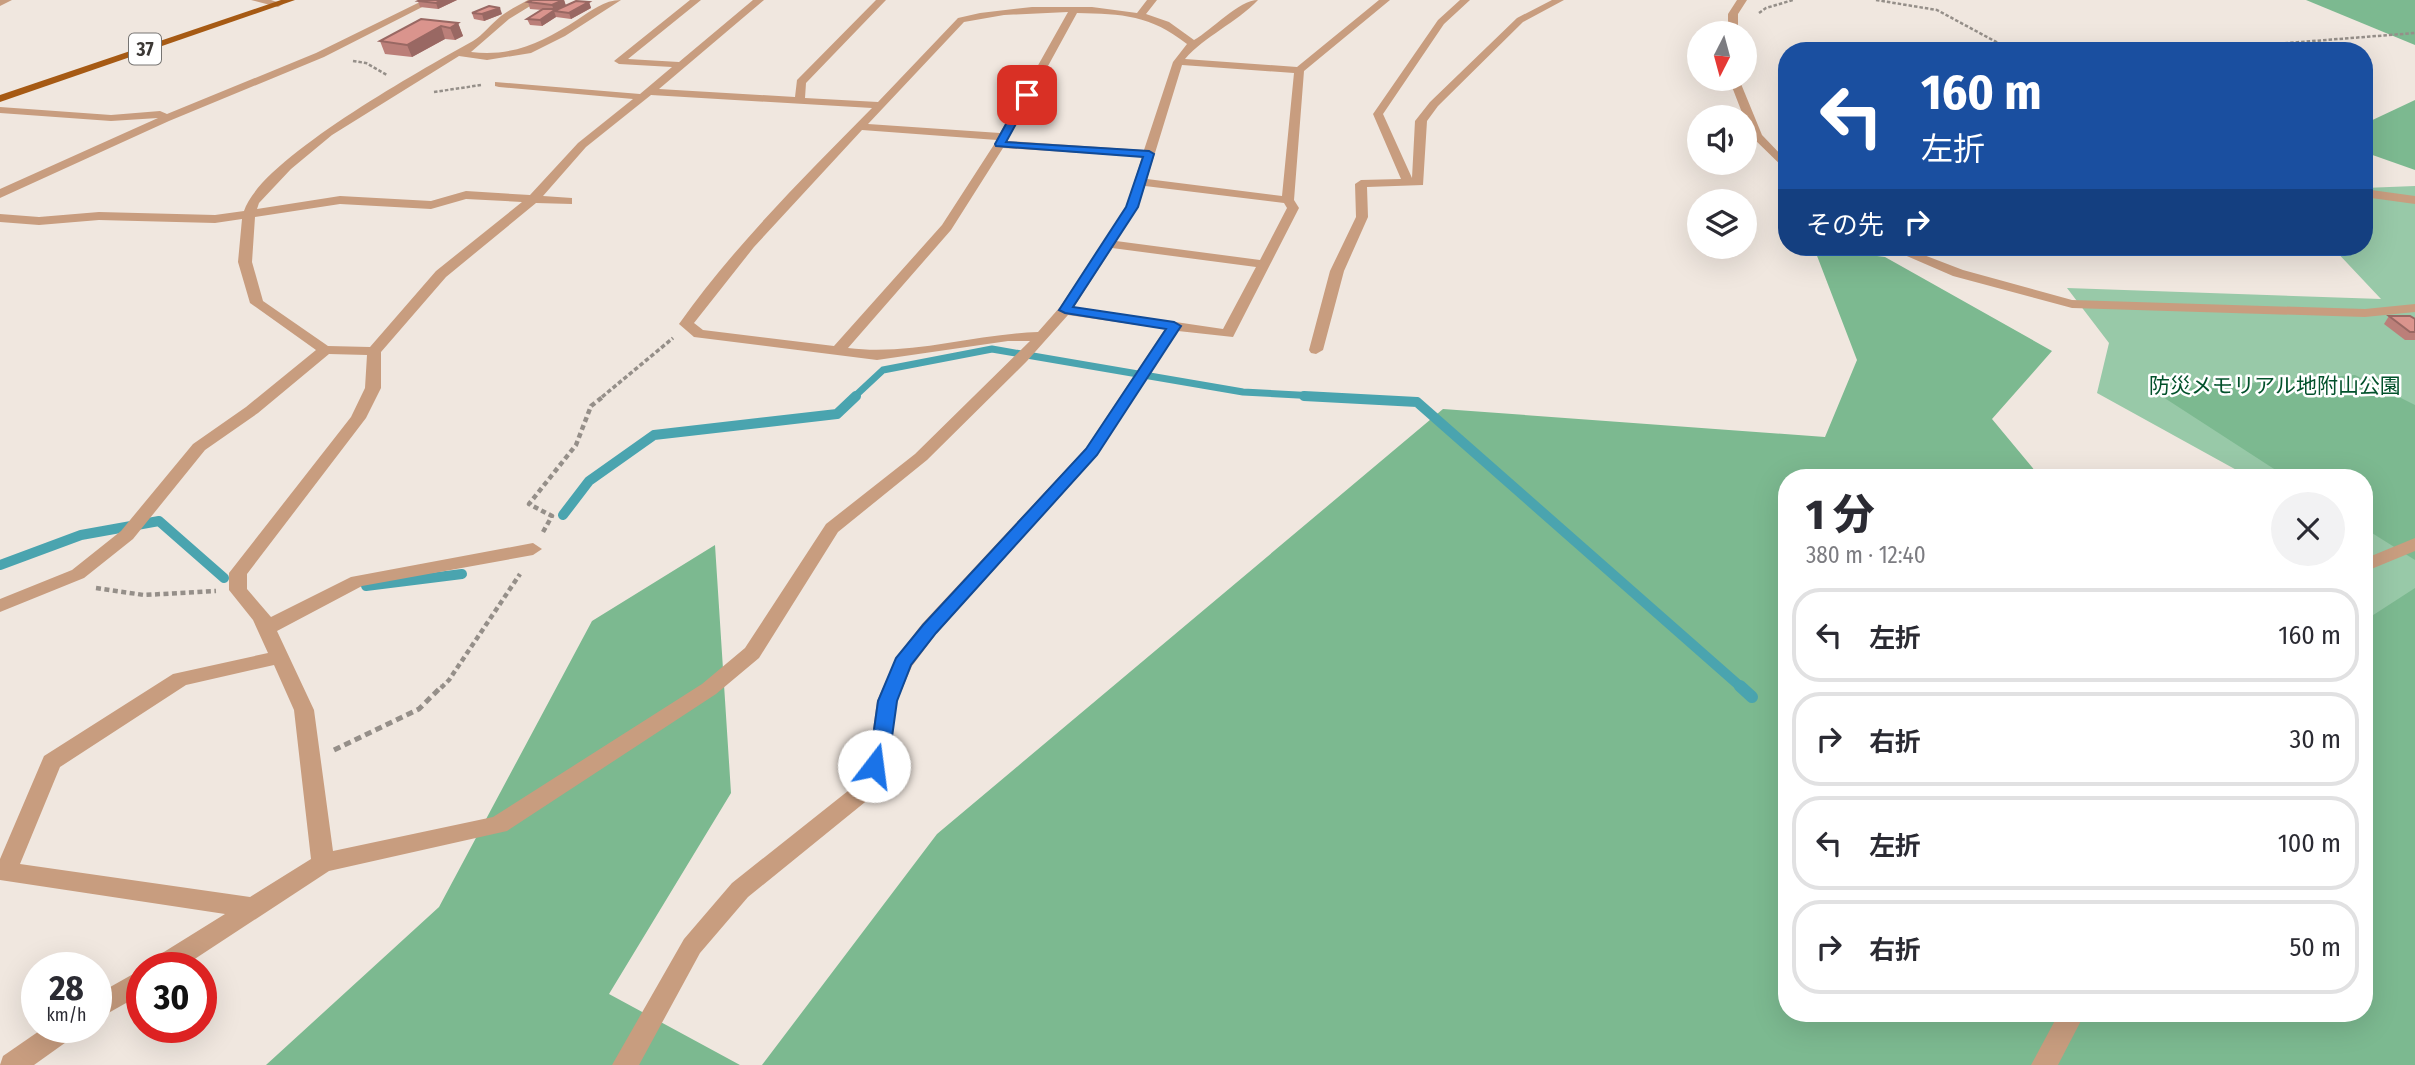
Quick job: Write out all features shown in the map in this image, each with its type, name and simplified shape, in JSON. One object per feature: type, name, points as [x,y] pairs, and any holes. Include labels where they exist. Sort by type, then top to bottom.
[{"type":"main road","name":"37","points":[[0,99],[290,0]]},
{"type":"street","points":[[0,3],[7,0]]},
{"type":"street","points":[[256,0],[278,4]]},
{"type":"street","points":[[0,194],[165,119],[320,55],[431,0]]},
{"type":"street","points":[[374,351],[325,350],[257,303],[245,262],[246,226],[253,202],[287,167],[328,133],[472,44],[506,17],[535,0]]},
{"type":"street","points":[[472,44],[463,54],[500,57],[531,52],[616,0]]},
{"type":"street","points":[[682,65],[619,61],[696,0]]},
{"type":"street","points":[[323,863],[304,710],[261,617],[238,590],[238,573],[358,418],[373,388],[374,351],[441,274],[533,199],[582,145],[760,0]]},
{"type":"street","points":[[800,99],[801,82],[881,0]]},
{"type":"street","points":[[1140,15],[1152,0]]},
{"type":"street","points":[[185,952],[323,863],[499,825],[709,690],[752,653],[832,528],[921,457],[1022,358],[1065,310],[1132,207],[1178,62],[1193,44],[1213,33],[1253,0]]},
{"type":"street","points":[[1178,62],[1300,70],[1385,0]]},
{"type":"street","points":[[1408,182],[1378,114],[1441,22],[1465,0]]},
{"type":"street","points":[[1316,350],[1338,271],[1362,217],[1361,184],[1419,182],[1421,121],[1434,104],[1520,20],[1559,0]]},
{"type":"street","points":[[1733,21],[1733,15],[1742,0]]},
{"type":"street","points":[[1041,336],[1008,337],[877,356],[699,334],[687,324],[704,299],[767,227],[961,19],[1025,9],[1140,15],[1164,22],[1193,44]]},
{"type":"street","points":[[838,351],[947,227],[1002,141],[1073,11]]},
{"type":"street","points":[[1065,310],[1228,334],[1293,208],[1287,200],[1300,70]]},
{"type":"street","points":[[499,84],[645,95],[800,99],[880,105]]},
{"type":"street","points":[[1739,91],[1757,136],[1778,158]]},
{"type":"street","points":[[0,110],[111,118],[160,114],[165,119]]},
{"type":"street","points":[[860,127],[1149,154]]},
{"type":"street","points":[[1140,182],[1287,200]]},
{"type":"street","points":[[2373,194],[2415,200]]},
{"type":"street","points":[[0,219],[39,221],[99,216],[215,219],[340,200],[431,205],[466,195],[568,201]]},
{"type":"street","points":[[1109,244],[1263,264]]},
{"type":"street","points":[[1915,256],[1958,273],[2072,304],[2365,313],[2415,308]]},
{"type":"street","points":[[625,1065],[692,946],[724,908],[740,890],[867,788],[881,744],[887,701],[903,663],[929,629],[1092,452],[1174,326]]},
{"type":"street","points":[[0,606],[79,574],[127,535],[199,447],[252,410],[325,350]]},
{"type":"street","points":[[2373,562],[2415,544]]},
{"type":"street","points":[[266,628],[357,581],[533,549]]},
{"type":"street","points":[[254,908],[3,880],[51,762],[180,679],[280,657]]},
{"type":"street","points":[[2044,1065],[2068,1022]]},
{"type":"street","points":[[12,1065],[44,1043]]},
{"type":"path","points":[[1733,15],[1755,17],[1766,8],[1793,0]]},
{"type":"path","points":[[1876,0],[1937,10],[1996,42]]},
{"type":"path","points":[[2300,42],[2415,33]]},
{"type":"path","points":[[320,55],[366,63],[389,76]]},
{"type":"path","points":[[63,580],[98,589],[144,595],[238,590]]},
{"type":"green space","points":[[2306,0],[2415,0],[2415,45]]},
{"type":"green space","points":[[2415,100],[2415,170],[2373,155],[2373,120]]},
{"type":"green space","name":"防災メモリアル地附山公園","points":[[2415,186],[2415,685],[2373,660],[2373,469],[2235,469],[2097,393],[2109,343],[2067,288],[2381,299],[2340,256],[2373,256],[2373,188]]},
{"type":"green space","points":[[1817,256],[1885,257],[2052,351],[1992,419],[2034,469],[1778,469],[1778,1022],[2373,1022],[2373,615],[2415,588],[2415,1065],[762,1065],[937,834],[1443,409],[1825,437],[1857,360]]},
{"type":"green space","points":[[2355,375],[2415,405],[2415,560],[2373,534],[2373,469],[2274,469],[2163,397],[2190,388]]},
{"type":"green space","points":[[715,545],[731,793],[609,994],[740,1065],[266,1065],[439,907],[592,621]]},
{"type":"building","points":[[442,0],[436,3],[418,1]]},
{"type":"building","points":[[563,0],[552,5],[528,2]]},
{"type":"building","points":[[576,1],[589,2],[569,13],[554,11]]},
{"type":"building","points":[[489,6],[500,8],[482,14],[472,13]]},
{"type":"building","points":[[543,9],[556,9],[540,20],[527,19]]},
{"type":"building","points":[[421,19],[458,23],[450,28],[441,26],[407,45],[380,41]]},
{"type":"building","points":[[2389,316],[2410,316],[2415,319],[2415,332],[2410,332]]},
{"type":"waterway","points":[[854,397],[883,370],[992,349],[1243,392],[1335,397]]},
{"type":"waterway","points":[[563,515],[589,481],[654,435],[837,414],[856,396]]},
{"type":"waterway","points":[[1304,396],[1417,402],[1742,688]]},
{"type":"waterway","points":[[0,565],[81,535],[159,521],[224,578]]},
{"type":"waterway","points":[[366,586],[462,574]]},
{"type":"waterway","points":[[1740,686],[1752,697]]},
{"type":"route","points":[[874,766],[881,744],[887,701],[903,663],[929,629],[1092,452],[1174,326],[1065,310],[1132,207],[1149,154],[1000,144],[1027,95]]}]
